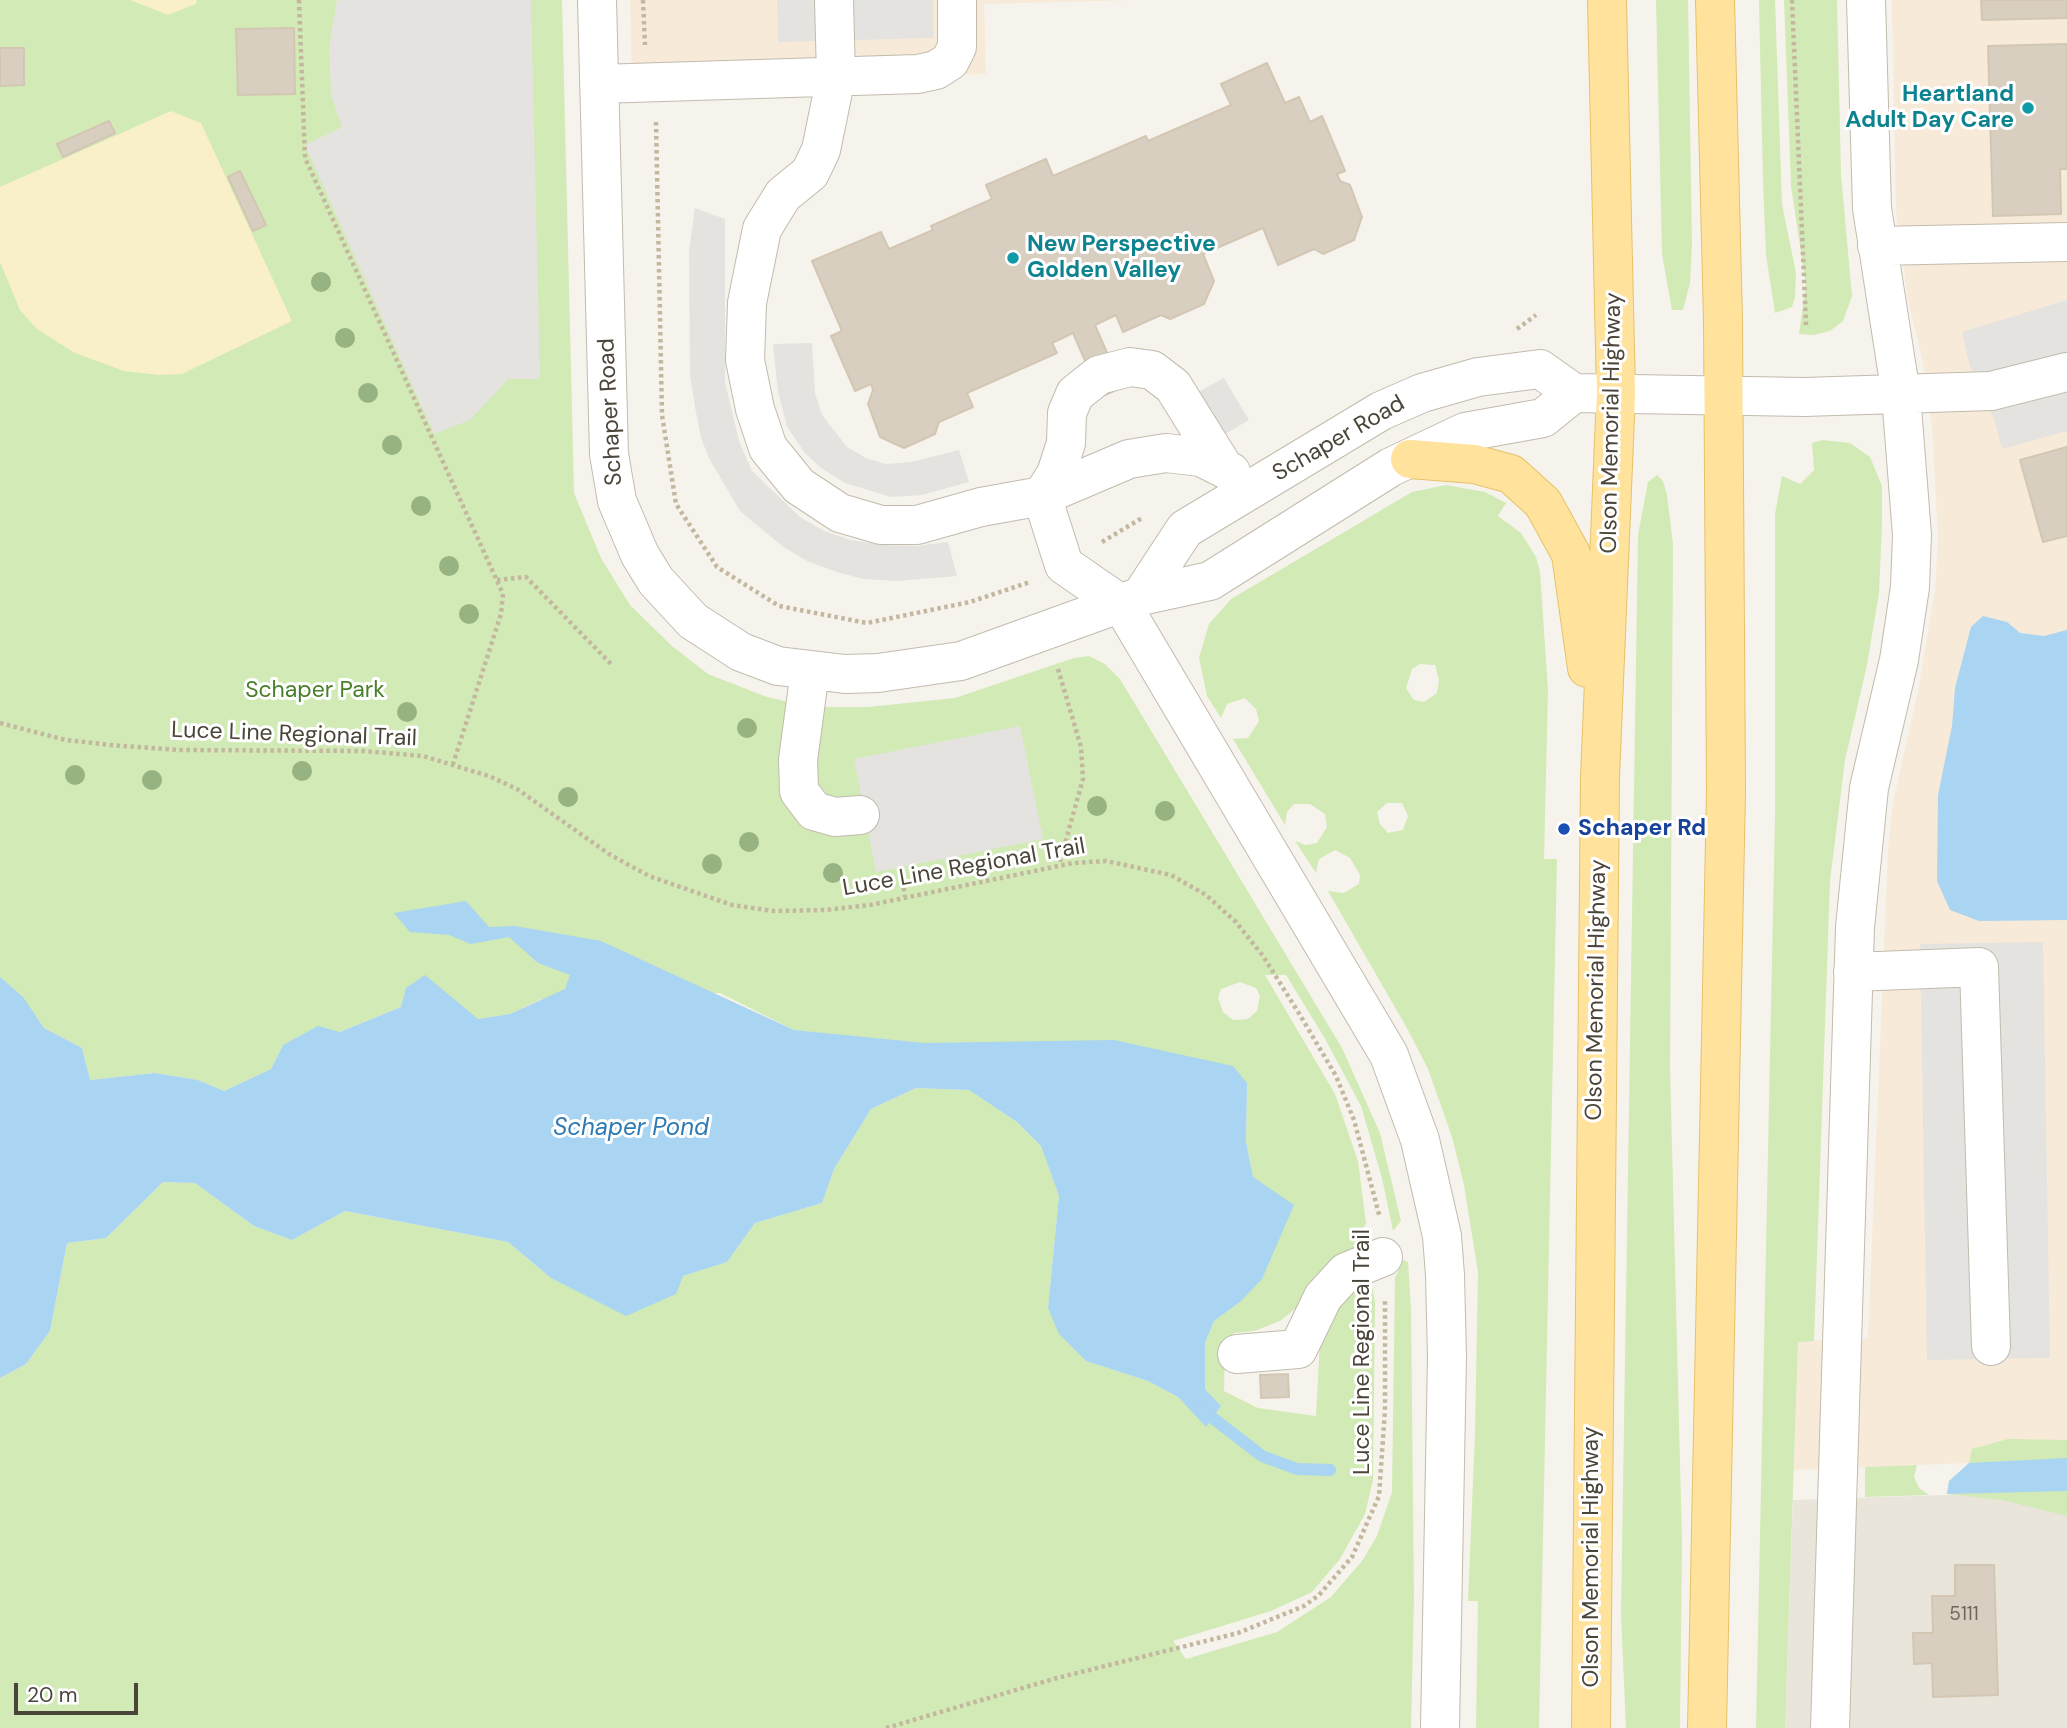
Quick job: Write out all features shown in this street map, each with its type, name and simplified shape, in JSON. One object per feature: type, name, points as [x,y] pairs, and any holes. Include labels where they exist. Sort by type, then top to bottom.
[{"type":"main road","name":"Olson Memorial Highway","points":[[1591,1728],[1600,777],[1616,393],[1607,0]]},
{"type":"main road","points":[[1707,1728],[1726,791],[1723,395],[1715,0]]},
{"type":"main road","points":[[1410,459],[1474,464],[1511,474],[1543,503],[1557,525],[1571,554],[1578,595],[1600,777]]},
{"type":"street","name":"Schaper Road","points":[[597,0],[609,454],[617,501],[651,572],[693,621],[741,652],[778,666],[856,674],[961,661],[1131,600],[1210,581],[1391,467],[1465,432],[1543,418],[1574,393],[1540,369],[1478,377],[1433,390],[1381,411],[1240,478],[1185,530],[1131,600]]},
{"type":"street","points":[[834,0],[836,77],[821,150],[810,173],[783,195],[762,229],[747,303],[746,360],[755,409],[768,448],[799,486],[839,513],[881,525],[917,525],[981,507],[1042,496],[1129,459],[1166,453],[1201,457],[1240,478]]},
{"type":"street","points":[[599,84],[918,74],[936,70],[950,61],[957,47],[957,0]]},
{"type":"street","points":[[1830,1728],[1853,972],[1861,851],[1869,788],[1899,660],[1910,587],[1912,535],[1901,395],[1877,246],[1869,166],[1866,0]]},
{"type":"street","points":[[1877,246],[2067,242]]},
{"type":"street","points":[[1042,496],[1056,474],[1066,443],[1067,413],[1075,394],[1099,375],[1130,367],[1152,370],[1173,386],[1240,478]]},
{"type":"street","points":[[1574,393],[1901,395],[1991,391],[2067,372]]},
{"type":"street","points":[[1042,496],[1064,565],[1131,600],[1389,1055],[1420,1140],[1442,1236],[1445,1275],[1447,1357],[1440,1728]]},
{"type":"street","points":[[810,671],[798,760],[799,791],[814,811],[835,817],[860,815]]},
{"type":"street","points":[[1853,972],[1979,967],[1991,1346]]},
{"type":"street","points":[[1237,1354],[1298,1349],[1306,1328],[1331,1288],[1346,1272],[1383,1257]]},
{"type":"path","points":[[299,0],[304,158],[503,594],[501,614],[453,764]]},
{"type":"path","points":[[1792,0],[1806,325]]},
{"type":"path","points":[[497,580],[526,577],[611,664]]},
{"type":"path","points":[[1046,632],[1073,710],[1082,758],[1083,779],[1059,865]]},
{"type":"path","name":"Luce Line Regional Trail","points":[[0,723],[66,740],[111,745],[179,750],[364,751],[423,756],[453,764],[517,789],[609,854],[649,876],[693,894],[732,905],[774,911],[825,911],[1059,865],[1106,861],[1138,865],[1171,875],[1206,895],[1236,922],[1264,956],[1336,1076],[1368,1162],[1380,1214],[1383,1257],[1385,1410],[1379,1496],[1352,1557],[1334,1582],[1304,1606],[1238,1633],[1057,1678],[886,1728]]},
{"type":"path","points":[[901,867],[905,897]]},
{"type":"shaded area","points":[[337,0],[531,0],[540,379],[508,379],[470,420],[434,434],[305,145],[342,127],[331,95],[329,48]]},
{"type":"shaded area","points":[[630,0],[1134,0],[984,4],[986,74],[632,83]]},
{"type":"shaded area","points":[[777,0],[933,0],[934,38],[778,42]]},
{"type":"shaded area","points":[[1892,0],[2067,0],[2067,1459],[1794,1470],[1798,1341],[1868,1339],[1888,849],[1893,803],[1919,686],[1935,590],[1938,539],[1932,426],[1924,367],[1908,300],[1896,212]]},
{"type":"shaded area","points":[[695,208],[725,219],[725,382],[739,441],[752,471],[800,517],[824,531],[851,540],[884,545],[917,546],[948,542],[957,576],[898,581],[863,579],[837,572],[807,561],[782,546],[740,511],[709,458],[701,438],[690,375],[689,251]]},
{"type":"shaded area","points":[[2067,300],[2067,431],[2002,449],[1994,419],[1969,363],[1962,332]]},
{"type":"shaded area","points":[[812,343],[815,393],[822,415],[847,447],[866,458],[886,464],[911,462],[959,450],[969,482],[922,495],[891,497],[845,483],[821,468],[805,453],[787,427],[778,392],[773,344]]},
{"type":"shaded area","points":[[1224,378],[1249,420],[1220,437],[1195,394]]},
{"type":"shaded area","points":[[1020,726],[1043,839],[876,872],[854,759]]},
{"type":"shaded area","points":[[2043,942],[2050,1358],[1927,1360],[1920,944]]},
{"type":"shaded area","points":[[2067,1491],[2067,1728],[1785,1728],[1793,1500]]},
{"type":"green space","name":"Schaper Park","points":[[0,0],[562,0],[574,493],[601,558],[630,605],[672,646],[708,674],[767,697],[811,707],[868,707],[955,698],[1074,658],[1089,656],[1105,664],[1120,679],[1342,1048],[1380,1133],[1401,1221],[1393,1231],[1382,1178],[1361,1106],[1324,1037],[1286,975],[1265,975],[1335,1094],[1358,1161],[1366,1223],[1353,1250],[1300,1305],[1280,1321],[1254,1331],[1234,1333],[1225,1341],[1224,1391],[1258,1408],[1316,1416],[1320,1341],[1349,1289],[1371,1281],[1375,1302],[1373,1480],[1365,1514],[1340,1559],[1312,1592],[1271,1611],[1173,1641],[1186,1659],[1277,1632],[1331,1597],[1362,1561],[1377,1536],[1392,1492],[1395,1278],[1403,1260],[1408,1262],[1411,1309],[1414,1599],[1411,1728],[0,1728],[0,1378],[26,1364],[50,1331],[67,1243],[106,1238],[163,1182],[195,1183],[254,1226],[292,1240],[345,1211],[508,1242],[551,1278],[683,1276],[727,1262],[755,1223],[822,1203],[834,1169],[871,1109],[916,1088],[969,1090],[1017,1122],[1041,1146],[1059,1196],[1048,1308],[1086,1361],[1148,1381],[1178,1397],[1206,1426],[1221,1406],[1205,1389],[1205,1343],[1214,1321],[1240,1302],[1253,1178],[1246,1142],[1247,1083],[794,1030],[720,993],[542,999],[510,1014],[478,1019],[401,1007],[340,1032],[283,1045],[271,1069],[224,1091],[198,1080],[155,1073],[90,1080],[82,1048],[44,1028],[36,1016],[0,1017]],"holes":[[[1240,982],[1256,988],[1260,996],[1257,1011],[1248,1019],[1233,1020],[1223,1012],[1218,998],[1221,989]]]},
{"type":"green space","points":[[1656,0],[1688,0],[1692,245],[1690,283],[1683,310],[1672,310],[1662,254]]},
{"type":"green space","points":[[1759,0],[1775,0],[1782,204],[1796,273],[1792,307],[1775,313],[1766,255]]},
{"type":"green space","points":[[1784,0],[1837,0],[1841,175],[1852,296],[1843,321],[1830,331],[1814,335],[1799,334],[1806,285],[1791,186]]},
{"type":"green space","points":[[1822,440],[1850,443],[1870,457],[1882,486],[1879,593],[1867,665],[1845,760],[1830,881],[1814,1341],[1798,1342],[1785,1728],[1756,1728],[1775,815],[1775,514],[1782,476],[1800,484],[1814,470],[1812,443]]},
{"type":"green space","points":[[1657,475],[1663,481],[1667,495],[1673,544],[1670,1068],[1682,1542],[1680,1728],[1626,1728],[1621,1615],[1638,535],[1648,482]]},
{"type":"green space","points":[[1446,485],[1485,492],[1506,503],[1498,516],[1521,533],[1536,557],[1540,572],[1548,690],[1544,859],[1557,859],[1539,1728],[1476,1728],[1478,1601],[1468,1601],[1478,1272],[1464,1185],[1452,1137],[1428,1069],[1328,891],[1344,893],[1359,884],[1360,875],[1350,858],[1335,850],[1319,859],[1316,873],[1295,841],[1306,845],[1317,843],[1327,827],[1325,814],[1310,804],[1294,804],[1287,812],[1285,825],[1233,739],[1248,738],[1259,721],[1256,709],[1245,698],[1227,704],[1221,718],[1207,696],[1199,658],[1209,624],[1231,599],[1412,492]],"holes":[[[1420,664],[1435,665],[1439,680],[1437,693],[1424,702],[1414,700],[1406,688],[1412,669]],[[1387,803],[1402,803],[1408,816],[1403,830],[1388,833],[1380,824],[1377,812]]]},
{"type":"green space","points":[[2008,1439],[2067,1440],[2067,1516],[2002,1500],[1947,1494],[1949,1481],[1968,1467],[1972,1449]]},
{"type":"green space","points":[[1917,1465],[1914,1477],[1919,1488],[1929,1495],[1865,1497],[1865,1467]]},
{"type":"sand","points":[[130,0],[197,0],[196,4],[168,15]]},
{"type":"sand","points":[[171,111],[201,123],[292,321],[182,374],[159,375],[124,371],[75,353],[37,329],[20,310],[0,262],[0,187]]},
{"type":"water","points":[[1983,616],[2007,622],[2020,633],[2044,636],[2067,630],[2067,920],[1979,921],[1950,910],[1937,881],[1938,795],[1952,726],[1955,688],[1971,627]]},
{"type":"water","name":"Schaper Pond","points":[[466,901],[489,927],[515,926],[601,941],[794,1030],[925,1043],[1114,1040],[1233,1066],[1247,1083],[1246,1142],[1253,1177],[1294,1205],[1262,1279],[1240,1302],[1214,1321],[1205,1343],[1205,1389],[1221,1406],[1206,1427],[1178,1397],[1148,1381],[1086,1361],[1059,1334],[1048,1308],[1059,1196],[1041,1146],[1017,1122],[969,1090],[916,1088],[871,1109],[834,1169],[822,1203],[755,1223],[727,1262],[683,1276],[676,1294],[626,1316],[551,1278],[508,1242],[345,1211],[292,1240],[254,1226],[195,1183],[163,1182],[106,1238],[67,1243],[50,1331],[26,1364],[0,1378],[0,977],[23,997],[44,1028],[82,1048],[90,1080],[155,1073],[198,1080],[224,1091],[271,1069],[283,1045],[318,1026],[340,1032],[401,1007],[406,988],[425,975],[478,1019],[510,1014],[565,989],[570,975],[538,963],[509,937],[471,944],[449,935],[410,932],[394,913]]},
{"type":"water","points":[[2067,1458],[2067,1491],[1947,1494],[1949,1481],[1969,1463]]},
{"type":"building","points":[[1981,0],[2067,0],[2067,18],[1982,20]]},
{"type":"building","points":[[294,28],[295,94],[238,95],[236,29]]},
{"type":"building","name":"Heartland Adult Day Care","points":[[2067,44],[2067,169],[2060,169],[2061,214],[1993,216],[1988,46]]},
{"type":"building","points":[[0,48],[24,48],[24,85],[0,86]]},
{"type":"building","name":"New Perspective Golden Valley","points":[[1267,63],[1285,103],[1299,97],[1310,122],[1322,116],[1345,171],[1337,174],[1340,181],[1350,185],[1362,217],[1354,240],[1323,254],[1314,249],[1278,265],[1263,228],[1203,254],[1214,281],[1204,304],[1170,319],[1161,315],[1123,332],[1116,315],[1095,325],[1108,355],[1128,385],[1093,400],[1079,366],[1086,363],[1073,333],[1052,343],[1057,353],[967,393],[973,407],[939,422],[935,434],[904,448],[880,437],[868,404],[873,390],[871,384],[855,391],[831,336],[842,331],[812,261],[881,232],[889,249],[933,230],[931,226],[992,199],[986,185],[1046,159],[1053,176],[1146,136],[1148,141],[1231,105],[1221,84]]},
{"type":"building","points":[[109,121],[115,133],[63,157],[57,144]]},
{"type":"building","points":[[240,171],[266,225],[253,231],[228,177]]},
{"type":"building","points":[[2067,447],[2067,536],[2043,542],[2020,460]]},
{"type":"building","points":[[1288,1374],[1289,1397],[1261,1398],[1260,1375]]},
{"type":"building","points":[[1955,1565],[1994,1565],[1998,1695],[1933,1697],[1932,1663],[1914,1664],[1913,1633],[1933,1633],[1932,1596],[1955,1596]]},
{"type":"waterway","points":[[1201,1409],[1262,1456],[1297,1469],[1330,1470]]},
{"type":"place","name":"Heartland Adult Day Care","points":[[2028,108]]},
{"type":"place","name":"New Perspective Golden Valley","points":[[1013,258]]},
{"type":"place","name":"Schaper Rd","points":[[1564,829]]}]
